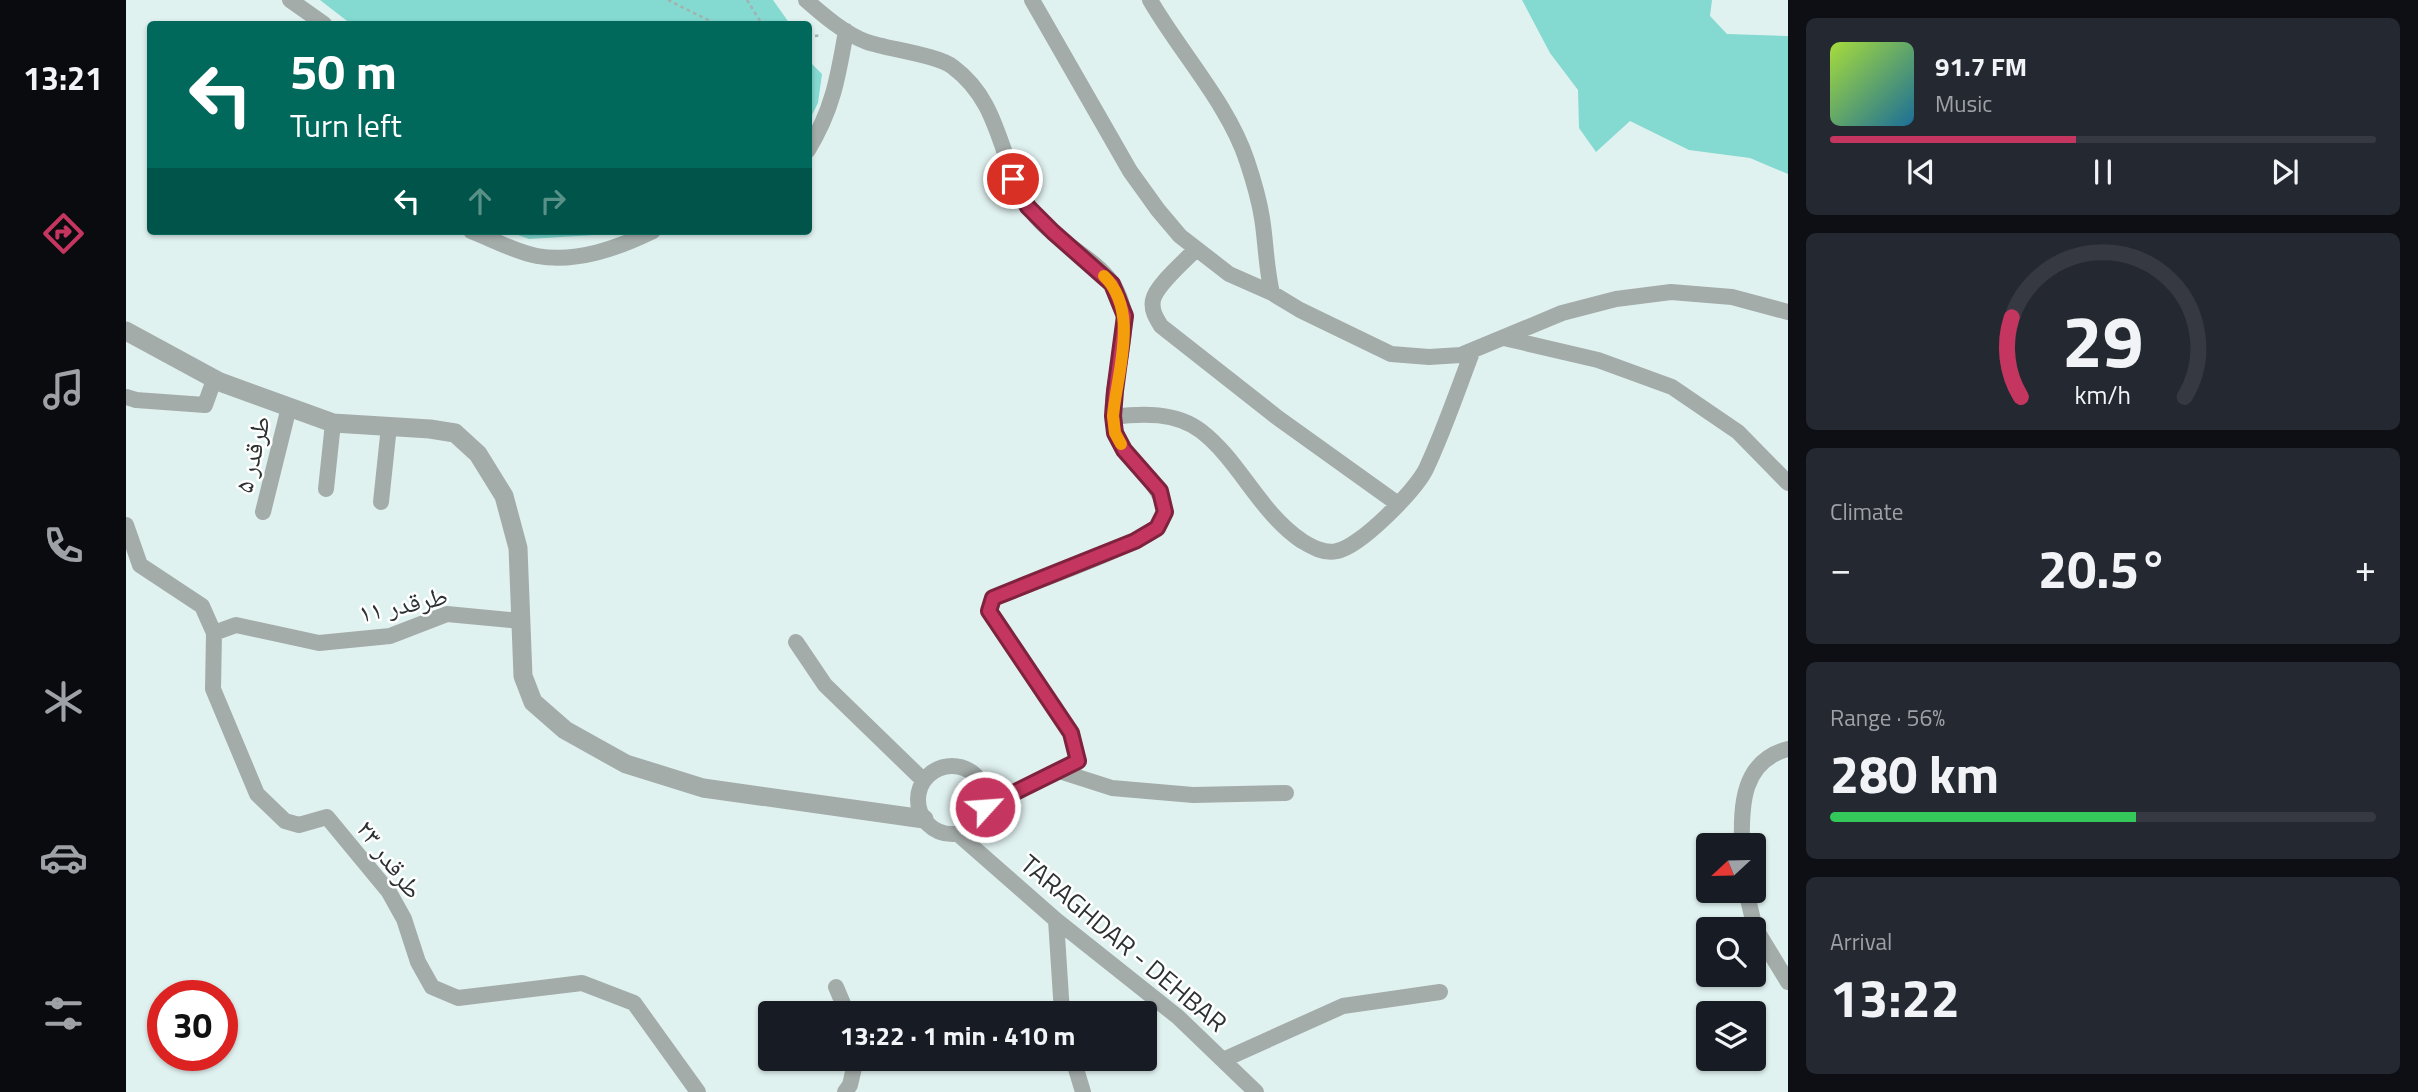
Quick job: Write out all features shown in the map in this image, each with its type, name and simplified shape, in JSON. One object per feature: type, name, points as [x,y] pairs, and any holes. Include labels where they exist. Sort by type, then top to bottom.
[{"type":"street","points":[[290,0],[320,21]]},
{"type":"street","points":[[806,0],[846,31],[865,41],[951,64],[969,81],[988,106],[1013,179],[1028,207],[1112,284],[1125,316],[1113,416],[1115,433],[1124,450],[1160,491],[1165,512],[1157,528],[1135,541],[993,598],[989,611],[1071,733],[1078,761],[985,807]]},
{"type":"street","points":[[1032,0],[1130,170],[1180,236],[1228,274],[1272,293],[1300,310],[1391,354],[1429,357],[1461,355],[1562,313],[1616,299],[1671,292],[1732,297],[1788,312]]},
{"type":"street","points":[[1150,0],[1170,34],[1221,106],[1247,159],[1262,219],[1266,269],[1272,293]]},
{"type":"street","points":[[812,144],[824,124],[837,86],[846,31]]},
{"type":"street","points":[[482,235],[537,256],[573,257],[619,247],[644,235]]},
{"type":"street","points":[[1196,249],[1161,286],[1153,299],[1153,313],[1161,326],[1278,418],[1398,504]]},
{"type":"street","points":[[126,331],[215,380],[333,423],[455,433],[478,454],[504,496],[518,548],[523,676],[533,702],[565,730],[626,764],[704,789],[923,819]]},
{"type":"street","points":[[1504,338],[1598,360],[1672,387],[1738,432],[1788,483]]},
{"type":"street","points":[[1113,416],[1139,413],[1170,417],[1199,429],[1224,453],[1254,494],[1301,540],[1324,552],[1338,551],[1358,542],[1398,504],[1424,472],[1474,350]]},
{"type":"street","points":[[126,397],[205,405],[215,380]]},
{"type":"street","name":"طرقدر ۵","points":[[263,512],[289,407]]},
{"type":"street","points":[[326,489],[333,423]]},
{"type":"street","points":[[381,502],[389,426]]},
{"type":"street","points":[[126,525],[140,565],[202,606],[214,633]]},
{"type":"street","name":"طرقدر ۱۱","points":[[214,633],[236,625],[319,643],[390,636],[447,614],[521,621]]},
{"type":"street","name":"طرقدر ۲۳","points":[[214,633],[213,689],[257,794],[285,821],[299,825],[327,817],[389,892],[404,919],[418,962],[432,987],[458,999],[582,983],[634,1003],[698,1092]]},
{"type":"street","points":[[796,642],[825,685],[924,781]]},
{"type":"street","points":[[1742,833],[1741,817],[1747,783],[1756,769],[1773,753],[1788,749]]},
{"type":"street","points":[[945,767],[959,767],[971,772],[980,782],[985,794],[985,807],[980,820],[971,829],[958,834],[945,834],[933,828],[923,819],[919,807],[919,793],[924,781],[933,772],[945,767]]},
{"type":"street","points":[[1059,771],[1112,788],[1192,795],[1286,793]]},
{"type":"street","name":"TARAGHDAR - DEHBAR","points":[[958,834],[1056,919],[1178,1017],[1256,1092]]},
{"type":"street","points":[[1748,903],[1755,928],[1788,982]]},
{"type":"street","points":[[1056,919],[1061,1001]]},
{"type":"street","points":[[836,987],[842,1001]]},
{"type":"street","points":[[1223,1060],[1343,1006],[1440,992]]},
{"type":"street","points":[[845,1092],[850,1085],[853,1071]]},
{"type":"street","points":[[1077,1071],[1083,1092]]},
{"type":"path","points":[[668,0],[710,21]]},
{"type":"path","points":[[747,0],[760,21]]},
{"type":"shaded area","points":[[320,0],[773,0],[788,21],[347,21]]},
{"type":"shaded area","points":[[1522,0],[1712,0],[1710,16],[1727,34],[1788,36],[1788,174],[1750,158],[1689,150],[1630,121],[1596,152],[1579,128],[1578,90],[1550,53]]},
{"type":"shaded area","points":[[812,64],[822,74],[818,103],[812,115]]},
{"type":"shaded area","points":[[518,235],[594,235],[529,239]]},
{"type":"slow traffic","points":[[1104,276],[1112,284],[1125,316],[1113,416],[1115,433],[1121,444]]},
{"type":"route","points":[[985,807],[1078,761],[1071,733],[989,611],[993,598],[1135,541],[1157,528],[1165,512],[1160,491],[1124,450],[1115,433],[1115,391],[1125,316],[1112,284],[1028,207],[1013,179]]}]
